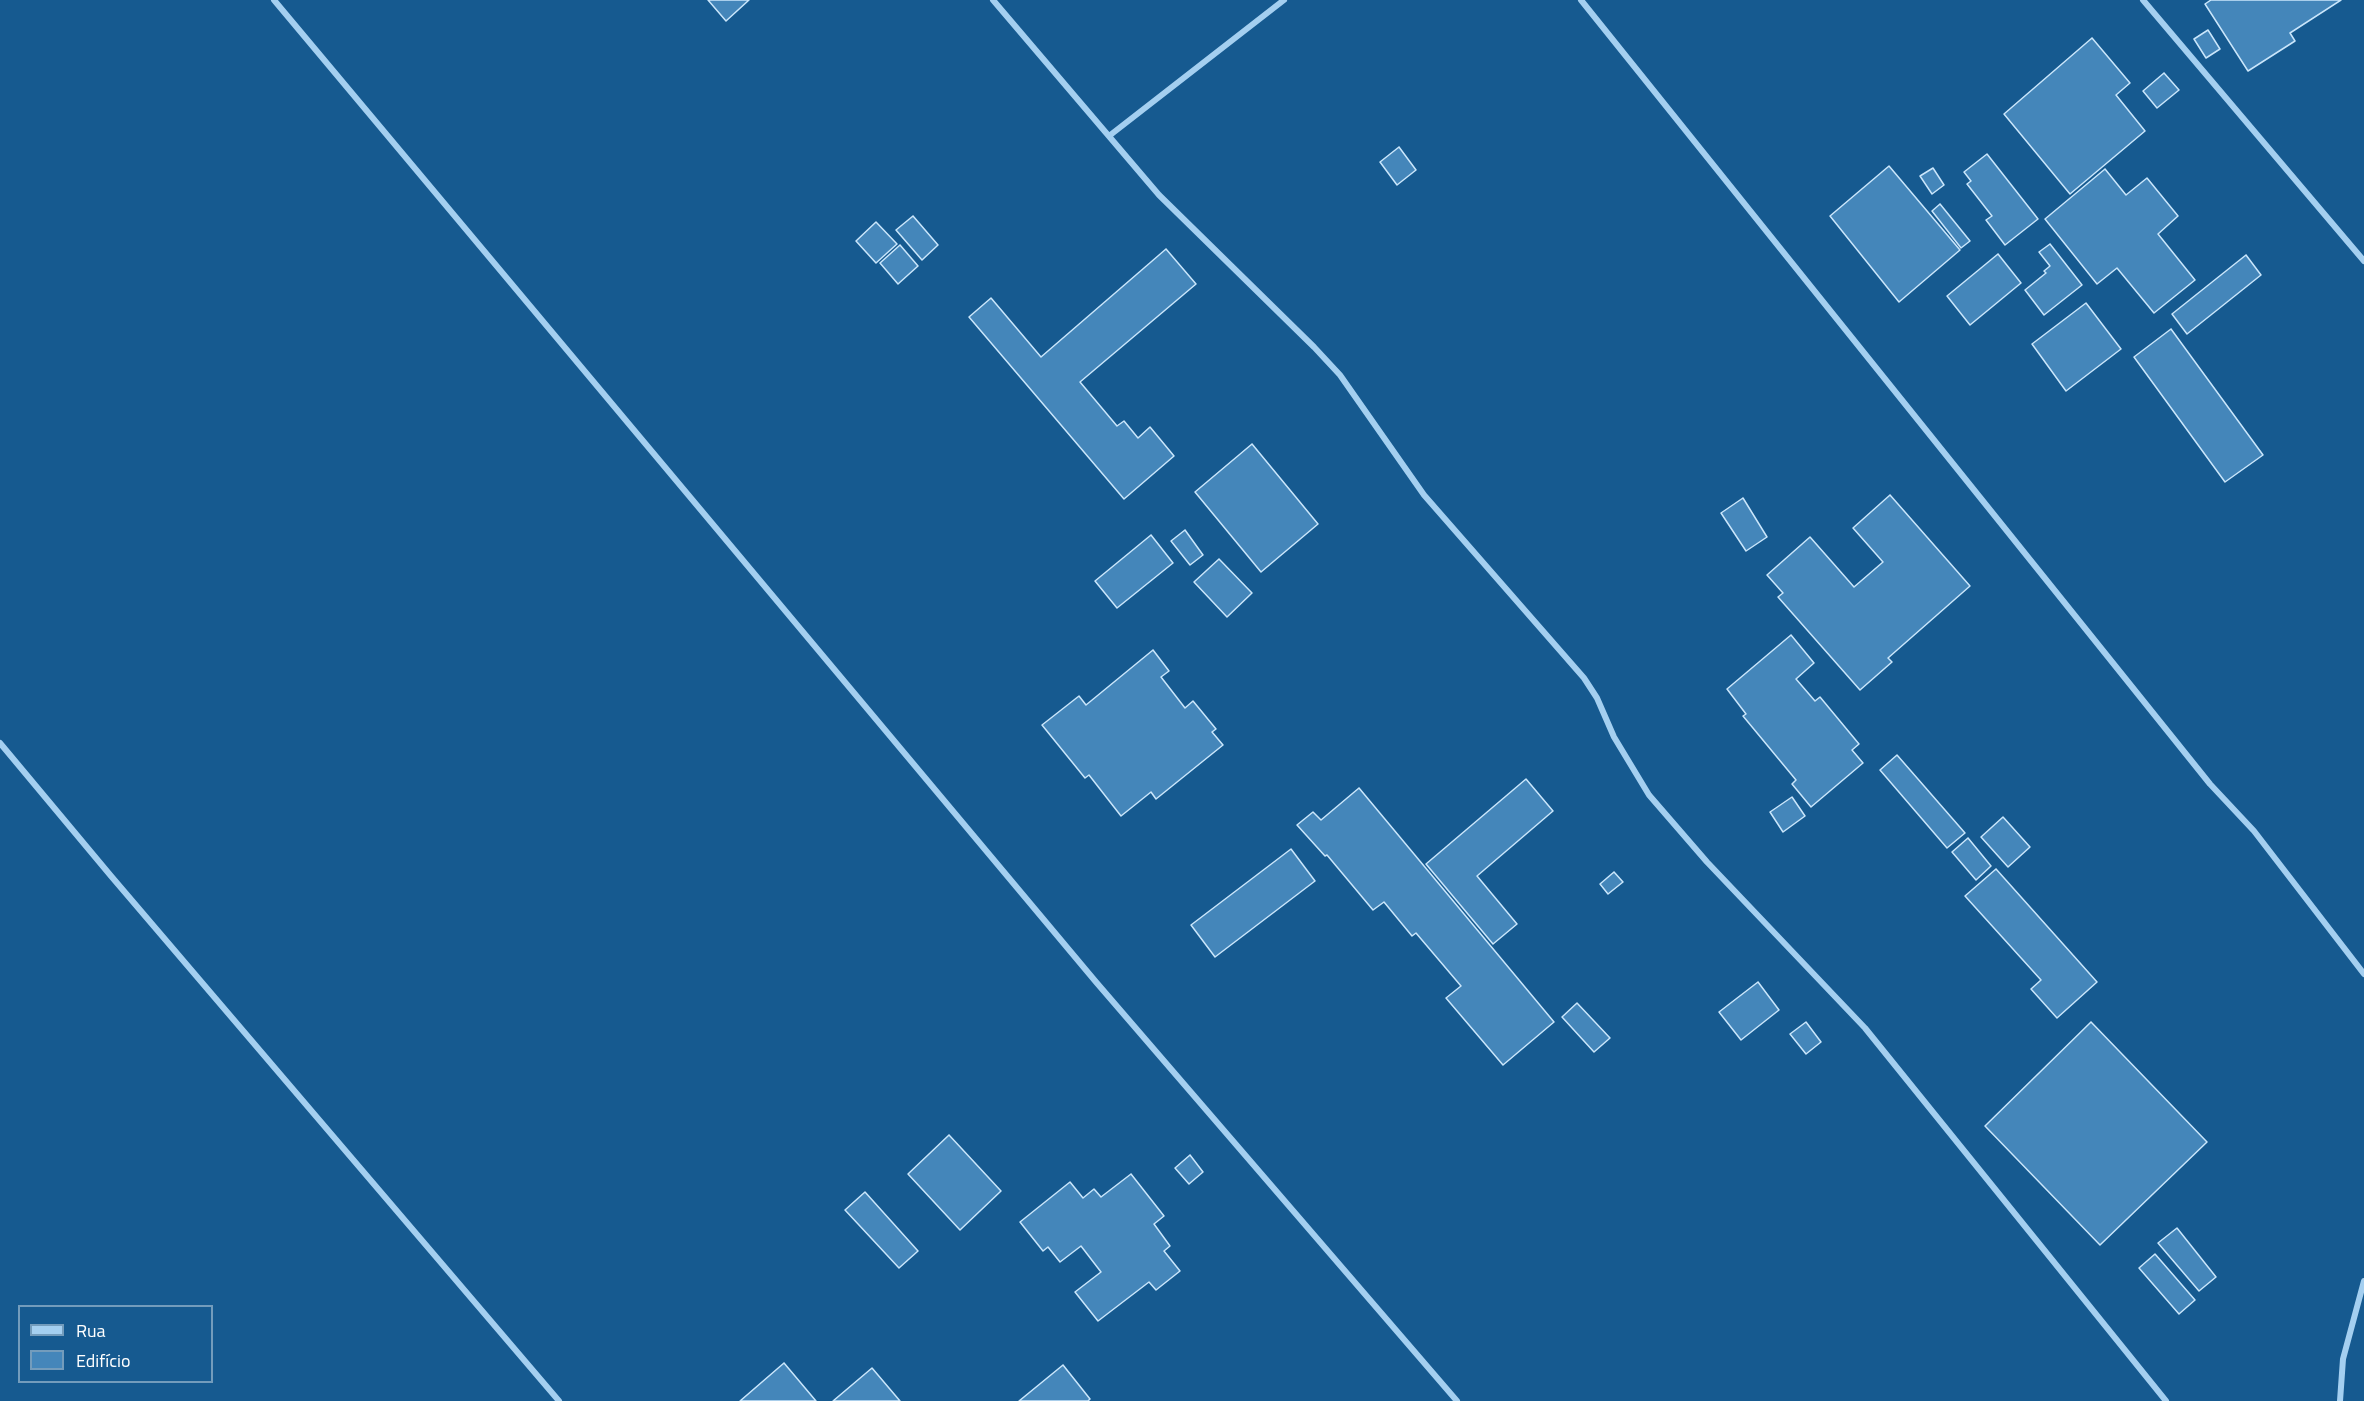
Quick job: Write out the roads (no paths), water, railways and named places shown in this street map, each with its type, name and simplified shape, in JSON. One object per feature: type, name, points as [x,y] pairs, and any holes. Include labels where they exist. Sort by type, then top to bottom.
[{"type":"street","points":[[274,0],[1096,982],[1457,1401]]},
{"type":"street","points":[[993,0],[1159,195],[1340,375],[1424,495],[1584,678],[1597,699],[1614,737],[1649,795],[1707,862],[1864,1028],[2166,1401]]},
{"type":"street","points":[[1109,136],[1284,0]]},
{"type":"street","points":[[1581,0],[2210,784],[2254,831],[2364,974]]},
{"type":"street","points":[[2143,0],[2364,261]]},
{"type":"street","points":[[0,743],[559,1401]]},
{"type":"street","points":[[2340,1401],[2343,1359],[2364,1281]]}]
